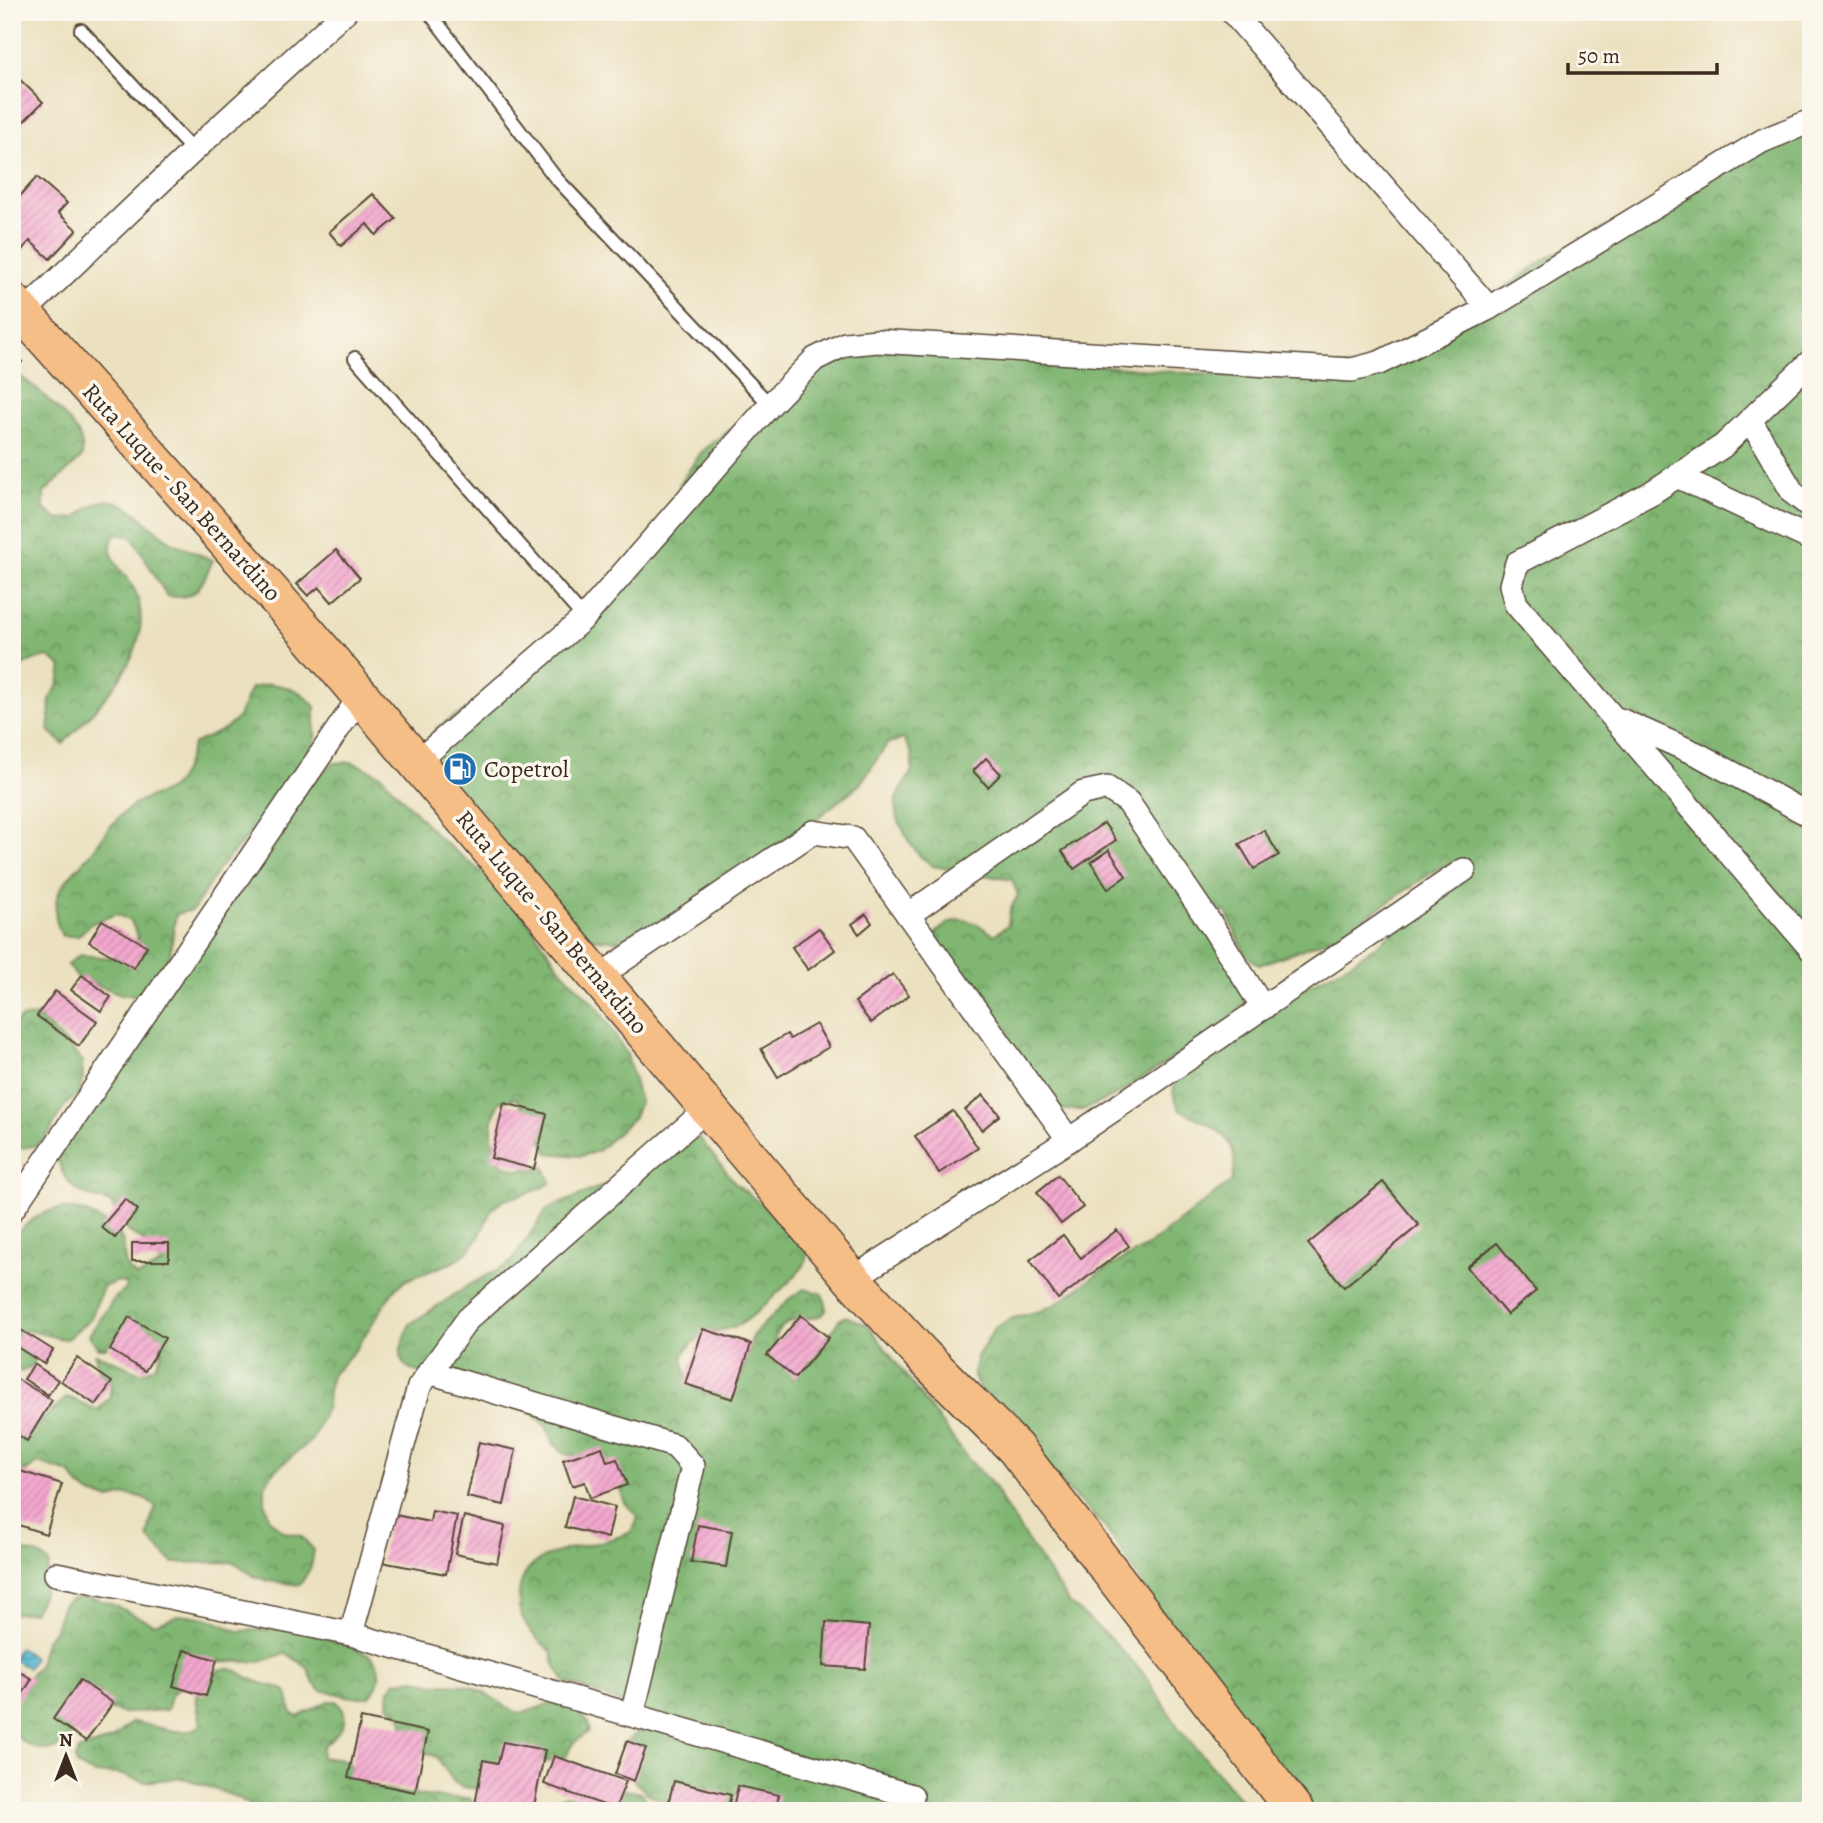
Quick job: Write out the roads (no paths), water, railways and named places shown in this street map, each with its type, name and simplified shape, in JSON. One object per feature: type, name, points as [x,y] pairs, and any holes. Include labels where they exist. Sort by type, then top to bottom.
[{"type":"main road","name":"Ruta Luque - San Bernardino","points":[[18,307],[296,619],[852,1279],[922,1355]]},
{"type":"main road","points":[[922,1355],[994,1457],[1264,1811]]},
{"type":"main road","points":[[922,1355],[1015,1448],[1295,1811]]},
{"type":"street","points":[[18,307],[345,12]]},
{"type":"street","points":[[1232,12],[1489,308]]},
{"type":"street","points":[[417,762],[584,618],[770,405],[815,359],[845,344],[877,341],[1352,370],[1379,363],[1489,308],[1762,141],[1811,121]]},
{"type":"street","points":[[1811,361],[1723,446],[1651,493],[1517,563],[1511,585],[1516,604],[1811,949]]},
{"type":"street","points":[[1750,420],[1793,493],[1811,507]]},
{"type":"street","points":[[1677,476],[1811,539]]},
{"type":"street","points":[[12,1210],[355,704],[380,718]]},
{"type":"street","points":[[1612,716],[1699,755],[1811,816]]},
{"type":"street","points":[[908,915],[1083,793],[1107,788],[1128,802],[1212,926],[1263,1008]]},
{"type":"street","points":[[598,977],[813,832],[853,838],[1069,1140]]},
{"type":"street","points":[[852,1279],[1069,1140],[1464,870]]},
{"type":"street","points":[[351,1634],[419,1387],[429,1372],[468,1319],[699,1116],[712,1113]]},
{"type":"street","points":[[429,1372],[675,1446],[693,1466],[632,1715]]},
{"type":"street","points":[[56,1574],[351,1634],[912,1796]]},
{"type":"lane","points":[[429,12],[555,177],[770,405]]},
{"type":"lane","points":[[81,30],[193,151]]},
{"type":"lane","points":[[355,358],[584,618]]},
{"type":"water","points":[[19,1648],[34,1658],[28,1668],[12,1659]]},
{"type":"place","name":"Copetrol","points":[[460,769]]}]
